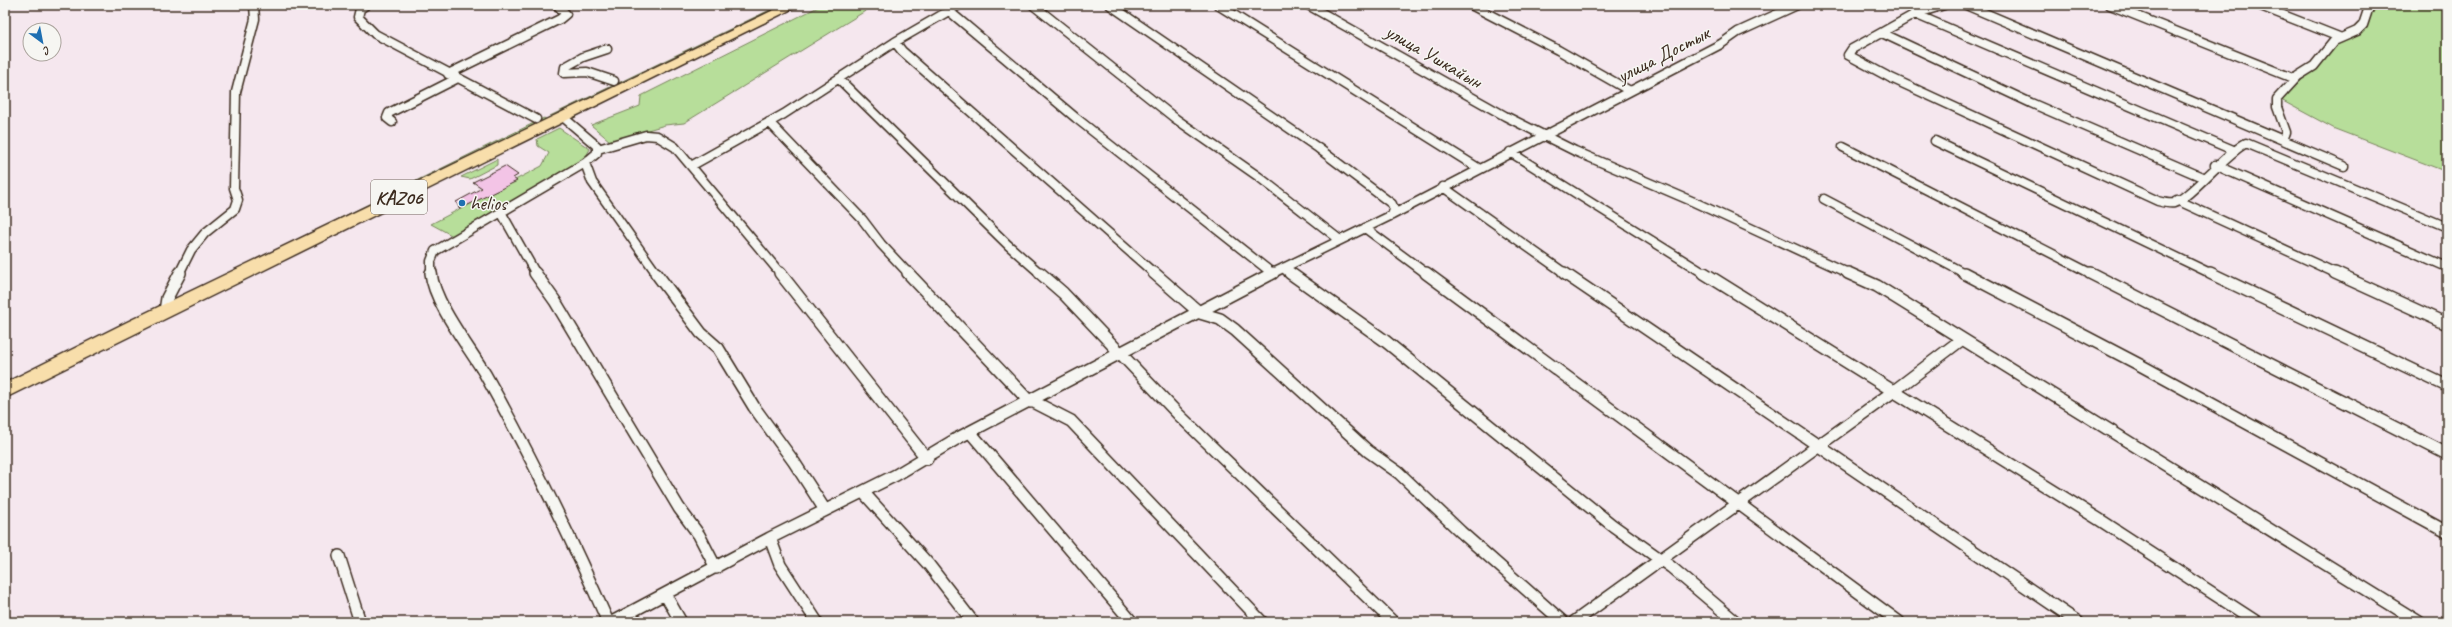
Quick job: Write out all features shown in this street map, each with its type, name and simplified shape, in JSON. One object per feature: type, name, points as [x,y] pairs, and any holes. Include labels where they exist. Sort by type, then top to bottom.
[{"type":"highway","name":"KАZ06","points":[[5,391],[166,304],[536,119],[771,5]]},
{"type":"highway","name":"KАZ06","points":[[5,378],[563,117],[794,5]]},
{"type":"street","points":[[166,304],[191,250],[206,233],[235,209],[238,200],[234,188],[236,92],[244,55],[254,26],[254,5]]},
{"type":"street","points":[[366,5],[360,9],[358,17],[362,23],[374,33],[456,79],[536,119]]},
{"type":"street","points":[[448,74],[560,19],[566,14],[557,5]]},
{"type":"street","points":[[691,166],[770,122],[895,42],[959,5]]},
{"type":"street","points":[[1033,5],[1176,119],[1259,177],[1340,240]]},
{"type":"street","points":[[1110,5],[1348,170],[1392,204],[1394,210],[1392,214]]},
{"type":"street","points":[[1218,5],[1282,47],[1478,168]]},
{"type":"street","name":"улица Ушкайын","points":[[1308,5],[1543,135],[1877,286],[1961,340],[2181,472],[2419,622]]},
{"type":"street","points":[[1470,5],[1558,50],[1630,91]]},
{"type":"street","name":"улица Достык","points":[[612,622],[770,538],[863,492],[927,458],[970,432],[1031,402],[1200,313],[1272,273],[1365,228],[1478,168],[1721,44],[1731,35],[1797,5]]},
{"type":"street","points":[[1922,5],[1932,9]]},
{"type":"street","points":[[1944,5],[1915,14],[1852,48],[1848,55],[1889,77],[2158,201],[2173,203],[2191,190],[2202,177],[2233,150],[2246,143],[2447,227]]},
{"type":"street","points":[[1966,5],[2344,166]]},
{"type":"street","points":[[2110,5],[2295,79]]},
{"type":"street","points":[[2258,5],[2339,37]]},
{"type":"street","points":[[2283,140],[2286,132],[2277,107],[2277,99],[2295,79],[2314,66],[2339,37],[2357,31],[2366,18],[2368,10],[2374,5]]},
{"type":"street","points":[[949,11],[1076,118],[1272,273]]},
{"type":"street","points":[[1915,14],[2019,57],[2233,150]]},
{"type":"street","points":[[1882,33],[2031,103],[2202,177]]},
{"type":"street","points":[[895,42],[902,51],[1200,313],[1220,319],[1235,330],[1368,451],[1399,473],[1461,532],[1563,622]]},
{"type":"street","points":[[607,50],[583,57],[565,67],[564,73],[587,72],[614,81]]},
{"type":"street","points":[[392,122],[387,118],[389,113],[456,79]]},
{"type":"street","points":[[839,79],[1008,245],[1062,293],[1179,415],[1393,622]]},
{"type":"street","points":[[563,117],[598,149]]},
{"type":"street","points":[[770,122],[862,219],[881,244],[994,366],[1031,402],[1061,414],[1071,421],[1262,622]]},
{"type":"street","points":[[608,622],[576,550],[485,376],[435,291],[432,280],[430,260],[435,251],[584,163],[598,149],[634,136],[657,136],[674,147],[817,317],[927,458]]},
{"type":"street","points":[[1935,141],[2447,386]]},
{"type":"street","points":[[1843,147],[2447,454]]},
{"type":"street","points":[[1510,152],[1894,391],[2257,622]]},
{"type":"street","points":[[584,163],[592,182],[622,227],[701,333],[718,348],[754,406],[794,462],[825,510]]},
{"type":"street","points":[[2215,165],[2447,267]]},
{"type":"street","points":[[1443,187],[1575,280],[1820,444],[2078,622]]},
{"type":"street","points":[[1824,199],[2140,365],[2447,532]]},
{"type":"street","points":[[2177,200],[2447,324]]},
{"type":"street","points":[[501,212],[518,240],[530,266],[555,301],[679,508],[699,535],[716,568]]},
{"type":"street","points":[[1365,228],[1899,622]]},
{"type":"street","points":[[1283,268],[1384,340],[1612,525],[1659,559],[1736,622]]},
{"type":"street","points":[[1574,622],[1659,559],[1894,391],[1961,340]]},
{"type":"street","points":[[970,432],[1132,622]]},
{"type":"street","points":[[863,492],[924,559],[973,622]]},
{"type":"street","points":[[770,538],[780,565],[817,622]]},
{"type":"street","points":[[339,556],[360,622]]},
{"type":"street","points":[[665,594],[681,622]]},
{"type":"green space","points":[[780,5],[790,5],[555,118],[550,116]]},
{"type":"green space","points":[[822,5],[875,5],[684,123],[665,125],[610,141],[591,125],[640,106],[641,96]]},
{"type":"green space","points":[[2383,5],[2447,5],[2447,172],[2335,129],[2281,100],[2322,61],[2338,39],[2353,37],[2371,13]]},
{"type":"green space","points":[[544,118],[549,121],[188,293]]},
{"type":"green space","points":[[559,128],[590,149],[584,160],[453,236],[431,224],[542,166],[549,153],[538,146],[537,139]]},
{"type":"green space","points":[[497,159],[497,165],[470,179],[461,177]]},
{"type":"building","name":"helios","points":[[505,166],[518,175],[513,178],[517,181],[460,209],[456,202],[482,188],[473,182]]},
{"type":"place","name":"helios","points":[[462,203]]}]
